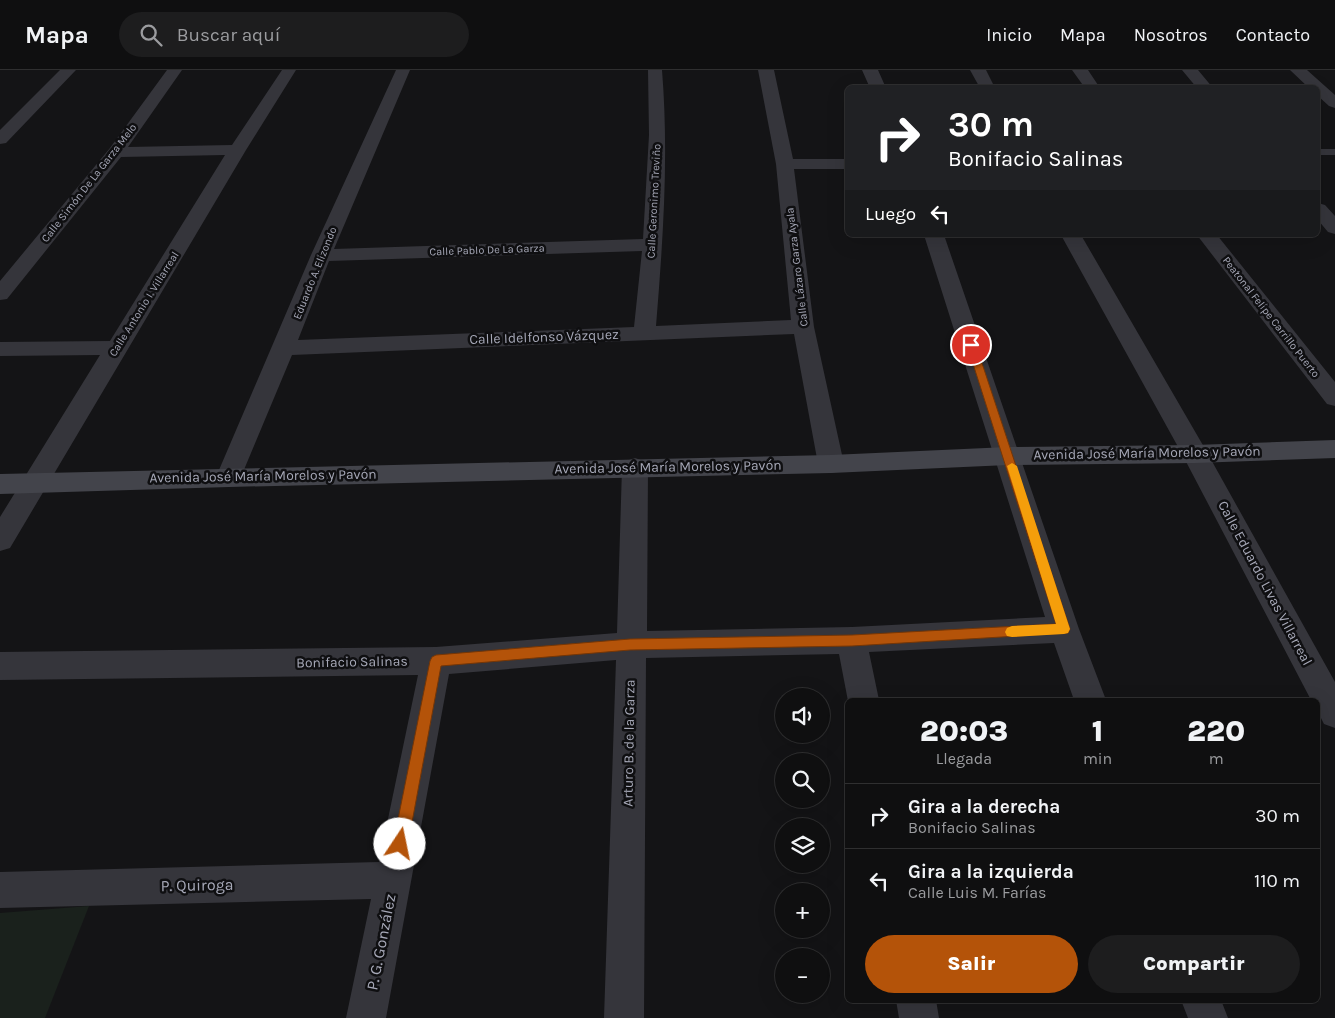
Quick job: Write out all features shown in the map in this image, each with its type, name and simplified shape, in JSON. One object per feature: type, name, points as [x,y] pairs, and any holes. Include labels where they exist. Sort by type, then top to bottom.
[{"type":"street","points":[[0,139],[69,70]]},
{"type":"street","name":"Calle Simón De La Garza Melo","points":[[0,294],[116,152],[175,70]]},
{"type":"street","name":"Calle Antonio I. Villarreal","points":[[0,540],[238,150],[289,70]]},
{"type":"street","name":"Eduardo A. Elizondo","points":[[229,477],[321,255],[403,70]]},
{"type":"street","name":"Calle Geronimo Treviño","points":[[644,333],[653,245],[659,117],[655,70]]},
{"type":"street","name":"Calle Lázaro Garza Ayala","points":[[766,70],[785,164],[804,327],[831,464]]},
{"type":"street","points":[[870,70],[877,85]]},
{"type":"street","points":[[978,70],[986,85]]},
{"type":"street","points":[[1080,70],[1091,85]]},
{"type":"street","points":[[1190,70],[1203,85]]},
{"type":"street","points":[[1298,70],[1315,85]]},
{"type":"street","points":[[1320,90],[1335,103]]},
{"type":"street","points":[[116,152],[238,150]]},
{"type":"street","points":[[785,164],[845,164]]},
{"type":"street","points":[[1320,211],[1335,228]]},
{"type":"street","points":[[935,237],[1064,629],[1089,698]]},
{"type":"street","name":"Calle Eduardo Livas Villarreal","points":[[1072,237],[1195,454],[1335,713]]},
{"type":"street","name":"Peatonal Felipe Carrillo Puerto","points":[[1209,237],[1335,398]]},
{"type":"street","name":"Calle Pablo De La Garza","points":[[321,255],[653,245]]},
{"type":"street","name":"Calle Idelfonso Vázquez","points":[[284,348],[804,327]]},
{"type":"street","points":[[0,349],[117,348]]},
{"type":"street","name":"Avenida José María Morelos y Pavón","points":[[0,484],[831,464],[1008,456],[1195,454],[1335,449]]},
{"type":"street","name":"Arturo B. de la Garza","points":[[624,1018],[635,468]]},
{"type":"street","name":"Bonifacio Salinas","points":[[0,666],[436,661],[630,645],[852,640],[1064,629]]},
{"type":"street","points":[[852,640],[863,698]]},
{"type":"street","name":"P. G. González","points":[[366,1018],[436,661]]},
{"type":"street","name":"P. Quiroga","points":[[0,890],[393,880]]},
{"type":"street","points":[[916,1003],[919,1018]]},
{"type":"street","points":[[1203,1003],[1208,1018]]},
{"type":"lane","points":[[1320,152],[1335,152]]},
{"type":"shaded area","points":[[89,906],[45,1018],[0,1018],[0,913]]},
{"type":"slow traffic","points":[[1012,466],[1064,629],[1012,632]]},
{"type":"route","points":[[400,844],[436,661],[630,645],[852,640],[1064,629],[971,345]]}]
